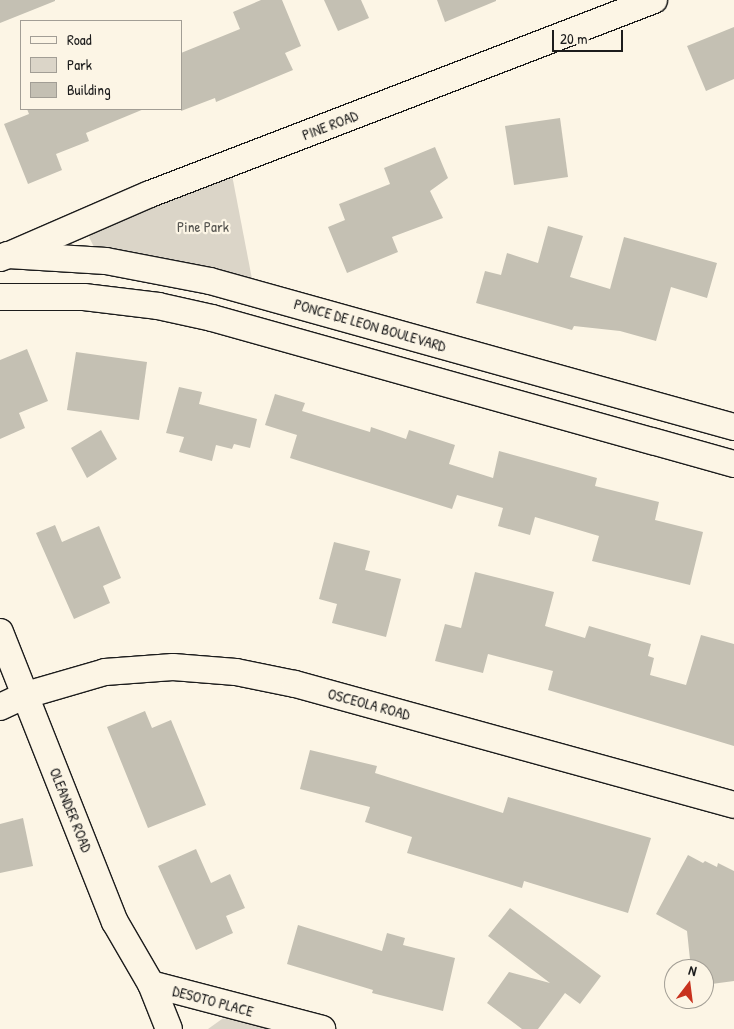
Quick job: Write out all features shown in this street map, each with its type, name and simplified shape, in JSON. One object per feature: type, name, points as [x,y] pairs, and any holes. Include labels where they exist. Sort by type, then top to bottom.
[{"type":"street","name":"PINE ROAD","points":[[4,257],[150,194],[654,0]]},
{"type":"street","name":"PONCE DE LEON BOULEVARD","points":[[4,257],[106,261],[210,281],[734,427]]},
{"type":"street","points":[[0,297],[84,297],[158,306],[212,318],[734,464]]},
{"type":"street","name":"OLEANDER ROAD","points":[[0,632],[115,922],[151,984]]},
{"type":"street","name":"OSCEOLA ROAD","points":[[0,707],[26,695],[105,672],[173,667],[236,672],[296,684],[734,804]]},
{"type":"street","name":"DESOTO PLACE","points":[[151,984],[169,1029]]},
{"type":"street","name":"DESOTO PLACE","points":[[151,984],[322,1029]]},
{"type":"green space","name":"Pine Park","points":[[232,175],[252,279],[94,247],[89,237],[98,227]]},
{"type":"green space","points":[[236,1015],[290,1029],[208,1029],[222,1019]]},
{"type":"building","points":[[0,0],[55,0],[55,1],[0,23]]},
{"type":"building","points":[[261,0],[282,0],[301,46],[285,53],[293,70],[216,102],[215,98],[181,111],[182,53],[240,29],[233,12]]},
{"type":"building","points":[[324,0],[361,0],[369,18],[338,31]]},
{"type":"building","points":[[437,0],[496,0],[496,1],[445,22]]},
{"type":"building","points":[[734,27],[734,79],[706,91],[687,46]]},
{"type":"building","points":[[27,110],[142,110],[86,133],[89,141],[56,154],[62,170],[28,184],[4,124],[29,114]]},
{"type":"building","points":[[560,118],[568,177],[514,185],[505,126]]},
{"type":"building","points":[[435,147],[448,178],[430,191],[443,218],[392,237],[398,252],[347,273],[328,227],[345,220],[339,204],[390,184],[384,168]]},
{"type":"building","points":[[548,226],[583,236],[570,277],[610,289],[624,237],[717,263],[707,298],[671,287],[656,341],[620,331],[574,326],[572,330],[476,303],[485,271],[501,275],[507,253],[538,263]]},
{"type":"building","points":[[27,349],[48,401],[19,413],[25,428],[0,439],[0,360]]},
{"type":"building","points":[[76,352],[147,362],[139,420],[67,410]]},
{"type":"building","points":[[179,387],[202,392],[199,404],[257,419],[250,448],[234,444],[232,449],[216,445],[212,461],[179,452],[184,437],[166,433]]},
{"type":"building","points":[[275,394],[305,403],[302,411],[370,432],[371,427],[406,439],[409,430],[455,445],[449,464],[493,478],[499,451],[597,478],[595,486],[659,502],[655,520],[703,532],[690,585],[592,561],[599,536],[535,517],[530,535],[498,526],[503,508],[457,495],[452,509],[290,458],[297,435],[265,425]]},
{"type":"building","points":[[101,430],[117,459],[87,478],[71,448]]},
{"type":"building","points":[[55,525],[62,542],[99,526],[121,578],[103,586],[110,603],[74,619],[36,533]]},
{"type":"building","points":[[334,542],[370,551],[365,570],[401,579],[386,637],[332,623],[337,604],[319,599]]},
{"type":"building","points":[[475,572],[554,592],[545,626],[585,638],[589,626],[651,644],[648,656],[654,658],[650,675],[686,685],[701,635],[734,644],[734,746],[548,690],[553,671],[488,654],[483,673],[435,661],[445,624],[461,628]]},
{"type":"building","points":[[145,711],[152,728],[171,720],[206,805],[148,828],[107,727]]},
{"type":"building","points":[[310,750],[377,766],[375,773],[503,813],[508,797],[651,838],[628,913],[524,881],[522,888],[407,853],[412,837],[365,822],[370,807],[300,789]]},
{"type":"building","points":[[23,818],[33,866],[0,873],[0,824]]},
{"type":"building","points":[[196,849],[211,883],[230,874],[245,908],[226,916],[233,933],[196,950],[158,866]]},
{"type":"building","points":[[688,855],[703,863],[705,861],[717,867],[718,863],[734,871],[734,981],[714,984],[714,959],[690,959],[687,931],[656,914]]},
{"type":"building","points":[[510,908],[601,976],[580,1004],[565,993],[538,1029],[522,1029],[487,1003],[509,972],[550,983],[488,936]]},
{"type":"building","points":[[298,925],[382,951],[387,933],[405,938],[403,945],[455,958],[443,1011],[372,993],[373,990],[287,964]]}]
